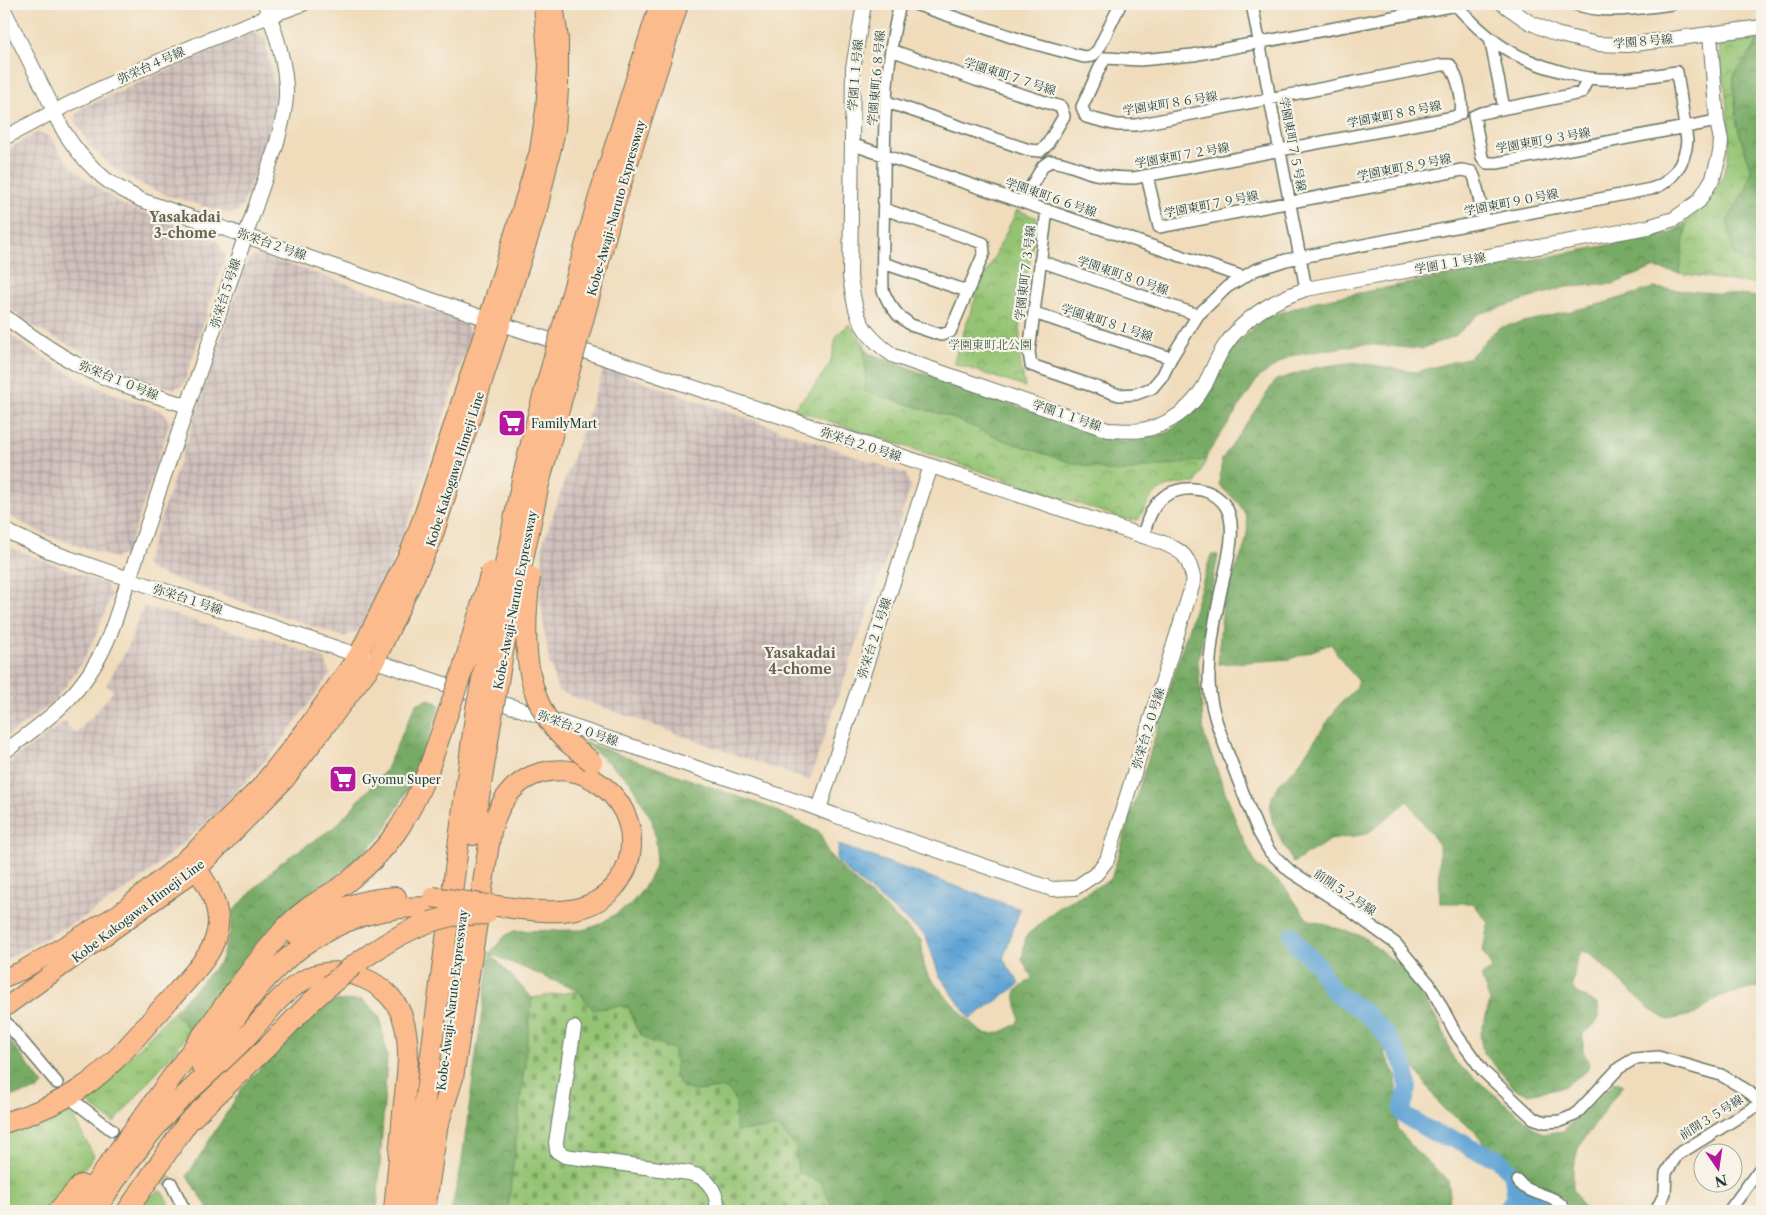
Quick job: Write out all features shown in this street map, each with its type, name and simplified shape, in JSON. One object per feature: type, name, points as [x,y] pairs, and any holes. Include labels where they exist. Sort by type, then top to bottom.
[{"type":"highway","name":"Kobe-Awaji-Naruto Expressway","points":[[408,1211],[484,713],[522,480],[539,411],[600,193],[660,4]]},
{"type":"highway","name":"Kobe-Awaji-Naruto Expressway","points":[[425,1211],[437,1128],[484,713],[503,653],[531,515],[613,209],[678,4]]},
{"type":"highway","points":[[95,1211],[139,1147],[164,1103],[261,956],[297,916],[364,868],[379,854],[399,829],[414,803],[429,768],[478,618],[505,519],[522,480]]},
{"type":"highway","points":[[487,909],[535,919],[573,919],[603,908],[619,896],[635,872],[641,840],[635,810],[620,787],[564,740],[546,717],[534,692],[528,668],[526,619],[533,547],[531,515]]},
{"type":"highway","points":[[76,1211],[275,969],[326,932],[356,918],[392,909],[431,909],[487,909],[562,911],[588,906],[599,900],[619,881],[631,853],[631,843],[628,819],[615,796],[607,787],[586,774],[561,769],[531,776],[510,792],[499,808],[491,831],[453,1078],[437,1128]]},
{"type":"highway","points":[[4,1113],[47,1099],[90,1072],[150,1010],[196,955],[204,942],[208,921],[205,904],[187,868]]},
{"type":"highway","points":[[4,1123],[42,1110],[62,1100],[102,1072],[123,1052],[190,978],[209,953],[216,934],[217,912],[211,892],[187,868]]},
{"type":"highway","points":[[261,956],[290,933],[340,908],[379,898],[414,896],[431,909]]},
{"type":"highway","points":[[188,1122],[330,985],[377,949],[410,930],[431,909]]},
{"type":"highway","points":[[127,1211],[247,1036],[288,992],[308,978],[327,972],[346,973],[365,978],[382,989],[394,1001],[402,1016],[409,1052],[394,1211]]},
{"type":"highway","points":[[58,1211],[164,1103],[247,1036]]},
{"type":"main road","name":"Kobe Kakogawa Himeji Line","points":[[4,1008],[187,868],[285,780],[376,660],[432,541],[495,321],[539,151],[545,110],[548,66],[542,4]]},
{"type":"main road","name":"Kobe Kakogawa Himeji Line","points":[[4,978],[21,971],[119,913],[187,868],[259,788],[358,655],[411,548],[538,208],[556,130],[559,89],[559,39],[554,4]]},
{"type":"street","name":"弥栄台４号線","points":[[4,138],[158,60],[267,9],[303,4]]},
{"type":"street","name":"学園１１号線","points":[[864,4],[853,68],[851,144],[850,277],[853,298],[860,322],[876,343],[894,356],[1108,430],[1142,430],[1165,424],[1187,409],[1204,387],[1223,348],[1241,326],[1259,310],[1306,289],[1648,227],[1674,219],[1699,201],[1713,178],[1720,153],[1710,34]]},
{"type":"street","name":"学園東町６８号線","points":[[884,209],[983,242],[984,253],[950,332],[941,335],[911,325],[898,316],[883,291],[884,155],[887,102],[893,29],[900,4]]},
{"type":"street","points":[[916,4],[1021,40],[1084,57],[1092,56],[1098,50],[1119,7],[1117,4]]},
{"type":"street","name":"学園東町７５号線","points":[[1252,4],[1306,289]]},
{"type":"street","points":[[1260,43],[1455,4],[1490,38],[1506,50],[1526,60],[1588,78]]},
{"type":"street","name":"学園８号線","points":[[1503,4],[1528,22],[1556,34],[1597,44],[1627,45],[1762,27]]},
{"type":"street","points":[[1575,4],[1612,9],[1672,4]]},
{"type":"street","name":"弥栄台５号線","points":[[4,752],[48,720],[70,700],[93,668],[108,640],[276,146],[282,123],[286,98],[285,72],[267,9]]},
{"type":"street","name":"弥栄台２号線","points":[[4,10],[64,131],[81,156],[110,181],[141,200],[495,321]]},
{"type":"street","points":[[1490,38],[1504,108]]},
{"type":"street","name":"学園東町８６号線","points":[[1260,43],[1192,55],[1140,60],[1116,57],[1106,58],[1100,66],[1082,107],[1086,117],[1117,125],[1136,125],[1270,99]]},
{"type":"street","name":"学園東町７７号線","points":[[887,102],[1029,150],[1040,151],[1046,145],[1064,116],[1061,107],[891,50]]},
{"type":"street","name":"学園東町８８号線","points":[[1270,99],[1450,65],[1455,72],[1462,104],[1460,113],[1454,117],[1280,151]]},
{"type":"street","name":"学園東町９０号線","points":[[1300,258],[1658,187],[1667,181],[1681,164],[1688,141],[1677,72],[1634,78],[1588,78]]},
{"type":"street","name":"学園東町９３号線","points":[[1588,78],[1581,92],[1481,112],[1474,116],[1482,157],[1487,163],[1497,163],[1717,121]]},
{"type":"street","name":"学園東町６６号線","points":[[851,144],[1242,277]]},
{"type":"street","name":"学園東町７２号線","points":[[1022,202],[1043,166],[1050,161],[1060,161],[1096,174],[1116,178],[1134,178],[1280,151]]},
{"type":"street","name":"学園東町８９号線","points":[[1290,203],[1462,170],[1472,172],[1476,179],[1484,222]]},
{"type":"street","name":"学園東町７９号線","points":[[1147,176],[1159,228],[1290,203]]},
{"type":"street","name":"学園東町７３号線","points":[[1047,210],[1029,352],[1030,365],[1119,395],[1136,394],[1152,388],[1163,375],[1171,358],[1198,315],[1227,287],[1242,277],[1270,265],[1300,258]]},
{"type":"street","name":"学園東町８０号線","points":[[1040,261],[1198,315]]},
{"type":"street","points":[[883,263],[967,291]]},
{"type":"street","name":"学園東町８１号線","points":[[1034,313],[1171,358]]},
{"type":"street","name":"弥栄台１０号線","points":[[4,316],[35,340],[79,366],[130,387],[187,406]]},
{"type":"street","name":"弥栄台２０号線","points":[[376,660],[1052,889],[1075,888],[1096,874],[1107,860],[1194,580],[1187,558],[1177,549],[495,321]]},
{"type":"street","name":"弥栄台２１号線","points":[[819,809],[931,466]]},
{"type":"street","name":"前開５２号線","points":[[1143,537],[1151,512],[1161,499],[1173,492],[1188,489],[1203,490],[1220,500],[1228,510],[1232,534],[1218,603],[1209,676],[1213,710],[1259,833],[1270,852],[1290,871],[1340,903],[1396,944],[1430,985],[1456,1034],[1483,1071],[1533,1118],[1546,1122],[1560,1121],[1574,1115],[1619,1068],[1634,1059],[1658,1058],[1721,1075],[1748,1091],[1761,1103]]},
{"type":"street","name":"弥栄台１号線","points":[[4,530],[49,551],[129,579],[376,660]]},
{"type":"street","points":[[4,1020],[57,1083]]},
{"type":"street","points":[[574,1028],[556,1142],[557,1150],[565,1156],[689,1173],[704,1178],[713,1190],[718,1206],[717,1211]]},
{"type":"street","points":[[75,1102],[112,1130]]},
{"type":"street","name":"前開３５号線","points":[[1656,1211],[1665,1192],[1666,1173],[1677,1155],[1761,1103]]},
{"type":"street","points":[[1729,1211],[1762,1166]]},
{"type":"street","points":[[1518,1182],[1525,1189],[1552,1198],[1566,1211]]},
{"type":"street","points":[[171,1183],[185,1211]]},
{"type":"shaded area","points":[[253,32],[265,38],[275,91],[273,113],[267,140],[241,209],[231,214],[166,195],[145,186],[117,170],[91,148],[75,121],[76,114],[82,108]]},
{"type":"shaded area","points":[[38,132],[50,137],[70,165],[88,181],[123,205],[218,241],[225,256],[184,384],[174,389],[121,372],[36,328],[4,305],[4,152]]},
{"type":"shaded area","points":[[259,255],[465,322],[471,334],[400,544],[379,593],[358,631],[344,637],[152,571],[146,566],[146,561],[248,259]]},
{"type":"shaded area","points":[[4,329],[23,345],[76,377],[112,393],[162,411],[170,422],[127,553],[115,558],[41,533],[4,513]]},
{"type":"shaded area","points":[[604,368],[906,474],[911,487],[809,781],[558,691],[549,661],[540,598],[543,543]]},
{"type":"shaded area","points":[[4,544],[106,584],[111,596],[98,631],[83,661],[65,687],[50,705],[4,738]]},
{"type":"shaded area","points":[[143,606],[260,639],[262,636],[324,658],[330,674],[279,745],[215,815],[142,879],[88,915],[4,960],[4,766],[65,722],[76,734],[96,712],[113,691],[106,685],[127,649]]},
{"type":"green space","points":[[1762,39],[1762,268],[1734,256],[1727,221],[1747,187],[1751,172],[1737,125],[1733,77],[1756,45],[1756,40]]},
{"type":"green space","points":[[1756,40],[1756,45],[1733,77],[1737,125],[1751,172],[1747,187],[1727,221],[1734,256],[1762,268],[1762,284],[1679,273],[1687,222],[1715,192],[1725,170],[1728,157],[1729,125],[1719,45]]},
{"type":"green space","name":"学園東町北公園","points":[[1017,210],[1037,218],[1021,313],[1019,354],[1025,387],[953,363],[977,293]]},
{"type":"green space","points":[[1687,222],[1679,273],[1653,268],[1613,284],[1566,287],[1479,314],[1455,336],[1421,349],[1363,344],[1290,356],[1259,377],[1207,455],[1206,460],[1117,472],[1069,462],[1006,441],[950,417],[864,391],[866,375],[863,342],[868,353],[986,396],[1125,442],[1167,433],[1198,408],[1236,344],[1265,318],[1312,302],[1671,233]]},
{"type":"green space","points":[[1653,288],[1762,297],[1762,990],[1756,988],[1720,996],[1696,1014],[1668,1020],[1653,1011],[1588,952],[1581,953],[1577,958],[1572,987],[1577,993],[1597,1004],[1599,1010],[1599,1018],[1595,1024],[1583,1033],[1583,1051],[1589,1064],[1587,1071],[1563,1087],[1528,1094],[1515,1089],[1483,1052],[1480,1037],[1490,1001],[1481,976],[1492,968],[1483,952],[1488,922],[1473,903],[1440,903],[1439,845],[1408,801],[1367,834],[1330,840],[1293,863],[1273,824],[1270,810],[1272,796],[1281,782],[1297,766],[1339,705],[1357,687],[1358,680],[1344,664],[1331,644],[1290,659],[1218,664],[1223,606],[1242,554],[1247,531],[1247,520],[1243,510],[1219,485],[1222,459],[1276,380],[1314,368],[1354,362],[1416,372],[1470,357],[1498,328],[1601,304]]},
{"type":"green space","points":[[849,324],[863,342],[866,375],[864,391],[950,417],[1006,441],[1069,462],[1117,472],[1206,460],[1196,483],[1177,484],[1166,487],[1149,500],[1138,520],[1124,519],[793,409],[811,390],[830,364],[837,335]]},
{"type":"green space","points":[[1211,555],[1218,555],[1198,662],[1204,735],[1240,832],[1257,866],[1284,886],[1307,919],[1362,936],[1405,970],[1440,1024],[1454,1061],[1542,1134],[1563,1131],[1616,1081],[1623,1085],[1579,1146],[1573,1167],[1573,1189],[1585,1211],[1572,1211],[1564,1198],[1528,1180],[1509,1159],[1485,1145],[1472,1128],[1442,1108],[1410,1061],[1383,1051],[1396,1076],[1397,1128],[1415,1150],[1448,1180],[1450,1195],[1445,1211],[834,1211],[821,1182],[798,1173],[796,1147],[735,1131],[735,1098],[718,1089],[693,1090],[683,1086],[676,1076],[673,1051],[670,1047],[652,1042],[641,1035],[628,1006],[593,1010],[578,991],[491,954],[532,998],[508,1211],[451,1211],[461,1167],[490,953],[505,936],[514,931],[583,930],[598,925],[630,905],[644,888],[654,869],[657,848],[652,820],[630,781],[584,742],[773,809],[820,833],[828,853],[847,874],[921,940],[926,971],[943,993],[979,1030],[988,1034],[996,1033],[1017,1024],[1019,1018],[1015,992],[1032,978],[1022,959],[1026,936],[1059,907],[1111,879]]},
{"type":"green space","points":[[429,699],[440,705],[413,780],[382,835],[350,865],[285,912],[249,952],[213,1005],[191,1031],[173,1012],[220,962],[229,936],[233,911],[280,863],[336,826],[385,771],[416,704]]},
{"type":"green space","points":[[578,991],[593,1010],[628,1006],[634,1024],[642,1036],[649,1041],[669,1047],[674,1051],[677,1079],[683,1087],[695,1091],[717,1088],[728,1090],[736,1102],[736,1131],[778,1128],[796,1147],[798,1173],[821,1182],[834,1211],[508,1211],[532,998]]},
{"type":"green space","points":[[363,1000],[380,1018],[387,1058],[377,1211],[210,1211],[187,1176],[244,1085],[324,1001]]},
{"type":"green space","points":[[173,1012],[191,1031],[114,1123],[83,1099],[111,1076]]},
{"type":"green space","points":[[4,1033],[43,1085],[38,1090],[4,1098]]},
{"type":"green space","points":[[63,1110],[73,1117],[94,1156],[49,1211],[4,1211],[4,1134],[35,1124]]},
{"type":"green space","points":[[161,1190],[173,1211],[140,1211],[146,1199]]},
{"type":"water","points":[[839,845],[1020,909],[1003,959],[1020,984],[970,1019],[939,975],[926,936],[849,873],[836,859]]},
{"type":"waterway","points":[[1292,936],[1297,945],[1317,964],[1331,988],[1364,1012],[1386,1035],[1405,1066],[1408,1088],[1402,1109],[1405,1116],[1438,1135],[1463,1142],[1470,1148],[1497,1158],[1513,1177],[1516,1199]]},
{"type":"waterway","points":[[1504,1211],[1515,1199],[1525,1196],[1542,1201],[1555,1211]]},
{"type":"tunnel","points":[[112,1130],[171,1183]]},
{"type":"place","name":"FamilyMart","points":[[512,423]]},
{"type":"place","name":"Gyomu Super","points":[[343,779]]},
{"type":"district","name":"Yasakadai 3-chome","points":[[185,226]]},
{"type":"district","name":"Yasakadai 4-chome","points":[[800,662]]}]
